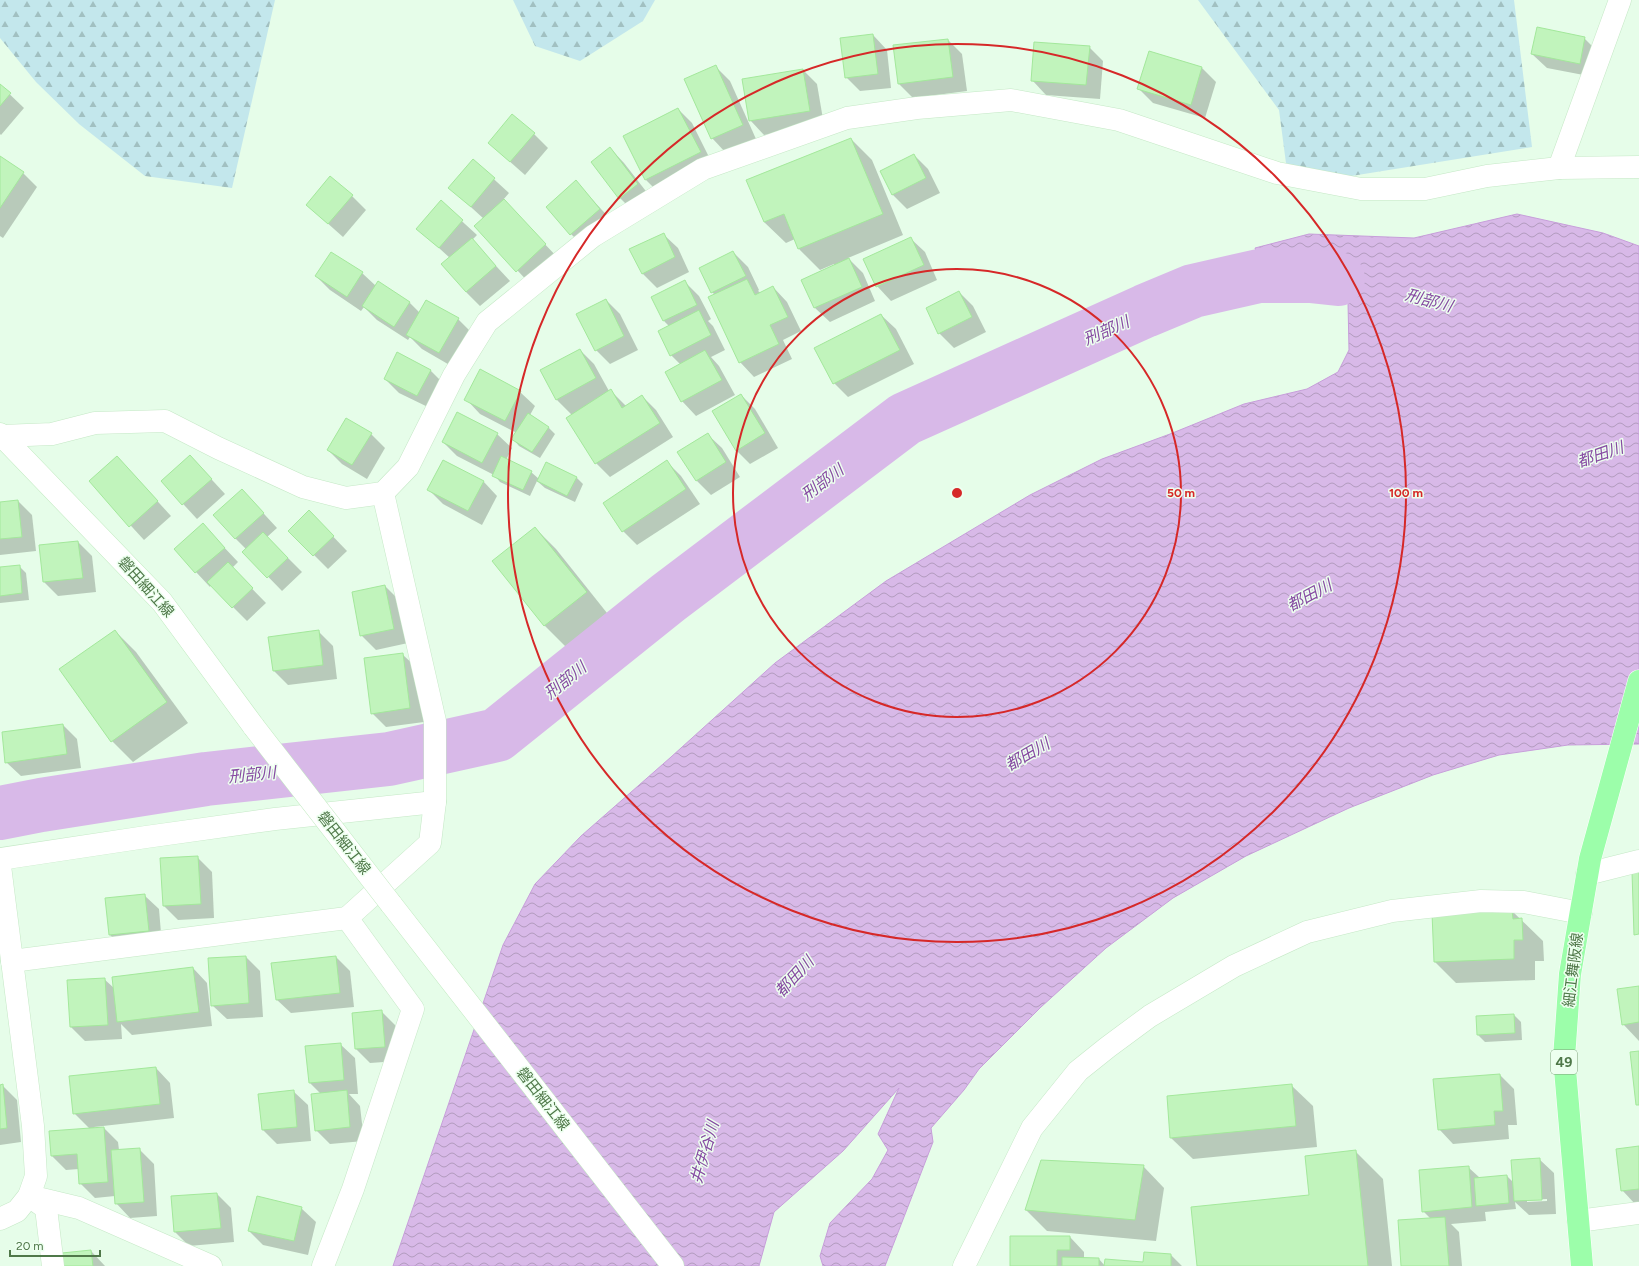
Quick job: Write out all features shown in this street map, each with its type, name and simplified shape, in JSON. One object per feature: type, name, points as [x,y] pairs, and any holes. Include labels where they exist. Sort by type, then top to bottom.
[{"type":"main road","name":"細江舞阪線","points":[[1582,1266],[1564,1058],[1570,974],[1588,867],[1639,681]]},
{"type":"street","points":[[1559,168],[1620,0]]},
{"type":"street","points":[[1,436],[52,434],[95,423],[165,421],[218,448],[303,487],[346,498],[383,493],[408,467],[454,375],[487,322],[593,236],[703,170],[847,118],[917,108],[1011,100],[1119,120],[1277,173],[1361,189],[1425,189],[1487,176],[1559,168],[1639,167]]},
{"type":"street","name":"磐田細江線","points":[[1,436],[162,602],[254,727],[673,1266]]},
{"type":"street","points":[[12,961],[347,918],[430,843],[436,794],[435,721],[383,493]]},
{"type":"street","points":[[0,859],[146,836],[275,819],[436,794]]},
{"type":"street","points":[[1588,867],[1639,861]]},
{"type":"street","points":[[0,866],[33,1126],[36,1176],[29,1196],[18,1211],[0,1219]]},
{"type":"street","points":[[964,1266],[1032,1128],[1078,1071],[1150,1016],[1234,966],[1307,932],[1392,911],[1481,901],[1524,902],[1581,913]]},
{"type":"street","points":[[323,1266],[353,1189],[413,1009],[347,918]]},
{"type":"street","points":[[29,1196],[46,1208],[53,1266]]},
{"type":"street","points":[[29,1196],[79,1208],[211,1266]]},
{"type":"street","points":[[1578,1221],[1639,1213]]},
{"type":"green space","points":[[0,0],[275,0],[232,188],[145,176],[79,124],[36,82],[0,38]]},
{"type":"green space","points":[[513,0],[655,0],[643,21],[580,61],[535,46]]},
{"type":"green space","points":[[1198,0],[1514,0],[1532,147],[1289,186],[1279,110]]},
{"type":"water","points":[[1517,214],[1603,233],[1639,246],[1639,744],[1568,745],[1499,755],[1433,775],[1349,808],[1246,856],[1173,898],[1106,948],[1041,1007],[979,1069],[964,1090],[931,1128],[933,1142],[885,1266],[823,1266],[820,1256],[830,1223],[872,1179],[888,1150],[878,1134],[899,1088],[843,1151],[774,1212],[759,1266],[393,1266],[503,945],[535,884],[581,836],[775,663],[886,581],[1030,495],[1102,459],[1170,434],[1244,404],[1307,389],[1338,372],[1349,350],[1348,302],[1329,289],[1286,293],[1270,297],[1255,248],[1309,234],[1414,238]]},
{"type":"building","points":[[1537,27],[1585,37],[1580,64],[1531,54]]},
{"type":"building","points":[[873,34],[878,74],[845,78],[840,38]]},
{"type":"building","points":[[948,39],[953,77],[898,84],[893,45]]},
{"type":"building","points":[[1034,42],[1090,46],[1086,85],[1031,81]]},
{"type":"building","points":[[1149,51],[1202,67],[1191,105],[1137,89]]},
{"type":"building","points":[[716,65],[743,125],[711,139],[684,79]]},
{"type":"building","points":[[803,69],[810,111],[749,121],[742,79]]},
{"type":"building","points":[[0,84],[11,93],[0,106]]},
{"type":"building","points":[[678,108],[701,152],[645,180],[623,136]]},
{"type":"building","points":[[512,114],[535,133],[510,162],[488,143]]},
{"type":"building","points":[[851,138],[883,214],[798,249],[784,214],[764,222],[746,180]]},
{"type":"building","points":[[610,147],[638,184],[619,199],[591,162]]},
{"type":"building","points":[[914,154],[926,178],[892,195],[880,171]]},
{"type":"building","points":[[0,156],[24,172],[0,208]]},
{"type":"building","points":[[473,159],[495,178],[471,207],[448,188]]},
{"type":"building","points":[[330,176],[353,195],[328,224],[306,205]]},
{"type":"building","points":[[576,180],[600,209],[570,235],[546,207]]},
{"type":"building","points":[[504,199],[546,244],[516,272],[474,226]]},
{"type":"building","points":[[441,200],[463,220],[439,248],[416,229]]},
{"type":"building","points":[[664,233],[675,257],[642,274],[629,249]]},
{"type":"building","points":[[911,237],[924,265],[876,287],[863,259]]},
{"type":"building","points":[[472,238],[496,266],[466,292],[441,264]]},
{"type":"building","points":[[733,251],[746,276],[711,293],[699,268]]},
{"type":"building","points":[[331,252],[363,272],[347,297],[315,276]]},
{"type":"building","points":[[849,258],[862,287],[814,308],[801,280]]},
{"type":"building","points":[[747,279],[755,295],[773,286],[788,317],[770,325],[779,344],[739,363],[708,297]]},
{"type":"building","points":[[685,280],[697,305],[663,321],[651,297]]},
{"type":"building","points":[[378,281],[410,302],[394,327],[362,306]]},
{"type":"building","points":[[959,291],[972,317],[938,334],[926,308]]},
{"type":"building","points":[[606,299],[624,336],[595,351],[576,314]]},
{"type":"building","points":[[426,300],[459,318],[439,353],[406,335]]},
{"type":"building","points":[[699,310],[711,335],[670,356],[658,331]]},
{"type":"building","points":[[881,314],[900,350],[833,384],[814,348]]},
{"type":"building","points":[[580,349],[596,378],[556,400],[540,370]]},
{"type":"building","points":[[705,350],[722,380],[681,402],[665,372]]},
{"type":"building","points":[[397,352],[431,370],[417,396],[384,379]]},
{"type":"building","points":[[480,369],[521,391],[505,421],[464,400]]},
{"type":"building","points":[[611,389],[622,408],[642,395],[660,423],[595,464],[566,418]]},
{"type":"building","points":[[741,394],[765,433],[736,451],[712,411]]},
{"type":"building","points":[[457,412],[498,433],[482,463],[442,442]]},
{"type":"building","points":[[528,413],[549,427],[532,452],[511,439]]},
{"type":"building","points":[[346,418],[372,433],[352,465],[327,450]]},
{"type":"building","points":[[708,433],[726,462],[696,481],[677,452]]},
{"type":"building","points":[[190,455],[212,479],[182,505],[161,481]]},
{"type":"building","points":[[117,456],[158,501],[129,527],[89,481]]},
{"type":"building","points":[[501,456],[532,471],[523,490],[492,476]]},
{"type":"building","points":[[443,460],[484,481],[468,511],[427,490]]},
{"type":"building","points":[[667,460],[686,489],[622,532],[603,503]]},
{"type":"building","points":[[546,462],[577,477],[567,496],[537,481]]},
{"type":"building","points":[[242,489],[264,513],[235,539],[213,515]]},
{"type":"building","points":[[18,500],[22,537],[0,539],[0,502]]},
{"type":"building","points":[[309,510],[334,536],[313,556],[288,531]]},
{"type":"building","points":[[203,523],[225,548],[195,573],[174,549]]},
{"type":"building","points":[[535,527],[587,592],[544,626],[492,561]]},
{"type":"building","points":[[263,532],[288,558],[267,578],[242,552]]},
{"type":"building","points":[[78,541],[83,578],[43,582],[39,545]]},
{"type":"building","points":[[228,562],[253,588],[232,608],[207,582]]},
{"type":"building","points":[[20,565],[22,593],[0,596],[0,567]]},
{"type":"building","points":[[385,585],[394,629],[360,636],[352,592]]},
{"type":"building","points":[[115,630],[167,702],[111,742],[59,669]]},
{"type":"building","points":[[319,630],[323,665],[273,671],[268,637]]},
{"type":"building","points":[[403,653],[410,708],[371,714],[364,658]]},
{"type":"building","points":[[63,724],[67,754],[5,763],[2,732]]},
{"type":"building","points":[[198,856],[201,904],[163,906],[160,858]]},
{"type":"building","points":[[1632,872],[1639,872],[1639,934],[1634,935]]},
{"type":"building","points":[[145,894],[149,931],[109,935],[105,898]]},
{"type":"building","points":[[1512,910],[1513,919],[1522,918],[1523,940],[1514,940],[1514,959],[1434,962],[1432,913]]},
{"type":"building","points":[[246,956],[249,1003],[211,1006],[208,958]]},
{"type":"building","points":[[336,956],[340,993],[276,1000],[271,963]]},
{"type":"building","points":[[193,967],[199,1012],[117,1022],[112,977]]},
{"type":"building","points":[[105,978],[108,1025],[70,1027],[67,980]]},
{"type":"building","points":[[1639,986],[1639,1022],[1622,1025],[1617,989]]},
{"type":"building","points":[[382,1010],[385,1047],[355,1049],[352,1013]]},
{"type":"building","points":[[1514,1014],[1515,1033],[1477,1035],[1476,1016]]},
{"type":"building","points":[[341,1043],[344,1080],[309,1083],[305,1046]]},
{"type":"building","points":[[1639,1051],[1639,1105],[1636,1105],[1630,1052]]},
{"type":"building","points":[[156,1067],[160,1104],[73,1114],[69,1076]]},
{"type":"building","points":[[1500,1074],[1503,1111],[1494,1111],[1495,1125],[1438,1130],[1433,1079]]},
{"type":"building","points":[[3,1084],[7,1128],[0,1129],[0,1085]]},
{"type":"building","points":[[1292,1084],[1296,1126],[1170,1138],[1167,1096]]},
{"type":"building","points":[[294,1090],[297,1127],[262,1130],[258,1094]]},
{"type":"building","points":[[347,1090],[350,1127],[315,1131],[311,1094]]},
{"type":"building","points":[[104,1127],[108,1182],[79,1184],[77,1154],[51,1156],[49,1131]]},
{"type":"building","points":[[1639,1146],[1639,1189],[1621,1191],[1616,1149]]},
{"type":"building","points":[[140,1148],[144,1202],[115,1204],[111,1150]]},
{"type":"building","points":[[1356,1150],[1368,1266],[1197,1266],[1191,1207],[1309,1195],[1305,1156]]},
{"type":"building","points":[[1540,1158],[1542,1200],[1514,1201],[1511,1160]]},
{"type":"building","points":[[1041,1160],[1144,1165],[1135,1220],[1025,1210]]},
{"type":"building","points":[[1469,1166],[1472,1207],[1422,1212],[1419,1170]]},
{"type":"building","points":[[1507,1175],[1509,1203],[1476,1206],[1474,1178]]},
{"type":"building","points":[[217,1193],[221,1228],[174,1232],[171,1196]]},
{"type":"building","points":[[257,1196],[302,1207],[294,1241],[248,1231]]},
{"type":"building","points":[[1445,1217],[1449,1266],[1401,1266],[1398,1220]]},
{"type":"building","points":[[1010,1236],[1070,1236],[1070,1250],[1057,1250],[1057,1266],[1010,1266]]},
{"type":"building","points":[[91,1250],[93,1266],[63,1266],[62,1253]]},
{"type":"building","points":[[1144,1252],[1171,1254],[1171,1266],[1104,1266],[1105,1259],[1143,1262]]},
{"type":"building","points":[[1062,1257],[1099,1258],[1099,1266],[1062,1266]]},
{"type":"waterway","name":"刑部川","points":[[0,813],[41,805],[206,779],[389,759],[497,735],[668,598],[905,419],[1145,311],[1193,291],[1259,276],[1310,276],[1338,279]]},
{"type":"water label","name":"都田川","points":[[1600,454]]},
{"type":"water label","name":"都田川","points":[[1309,595]]},
{"type":"water label","name":"都田川","points":[[1027,754]]},
{"type":"water label","name":"都田川","points":[[794,976]]},
{"type":"water label","name":"井伊谷川","points":[[704,1152]]}]
